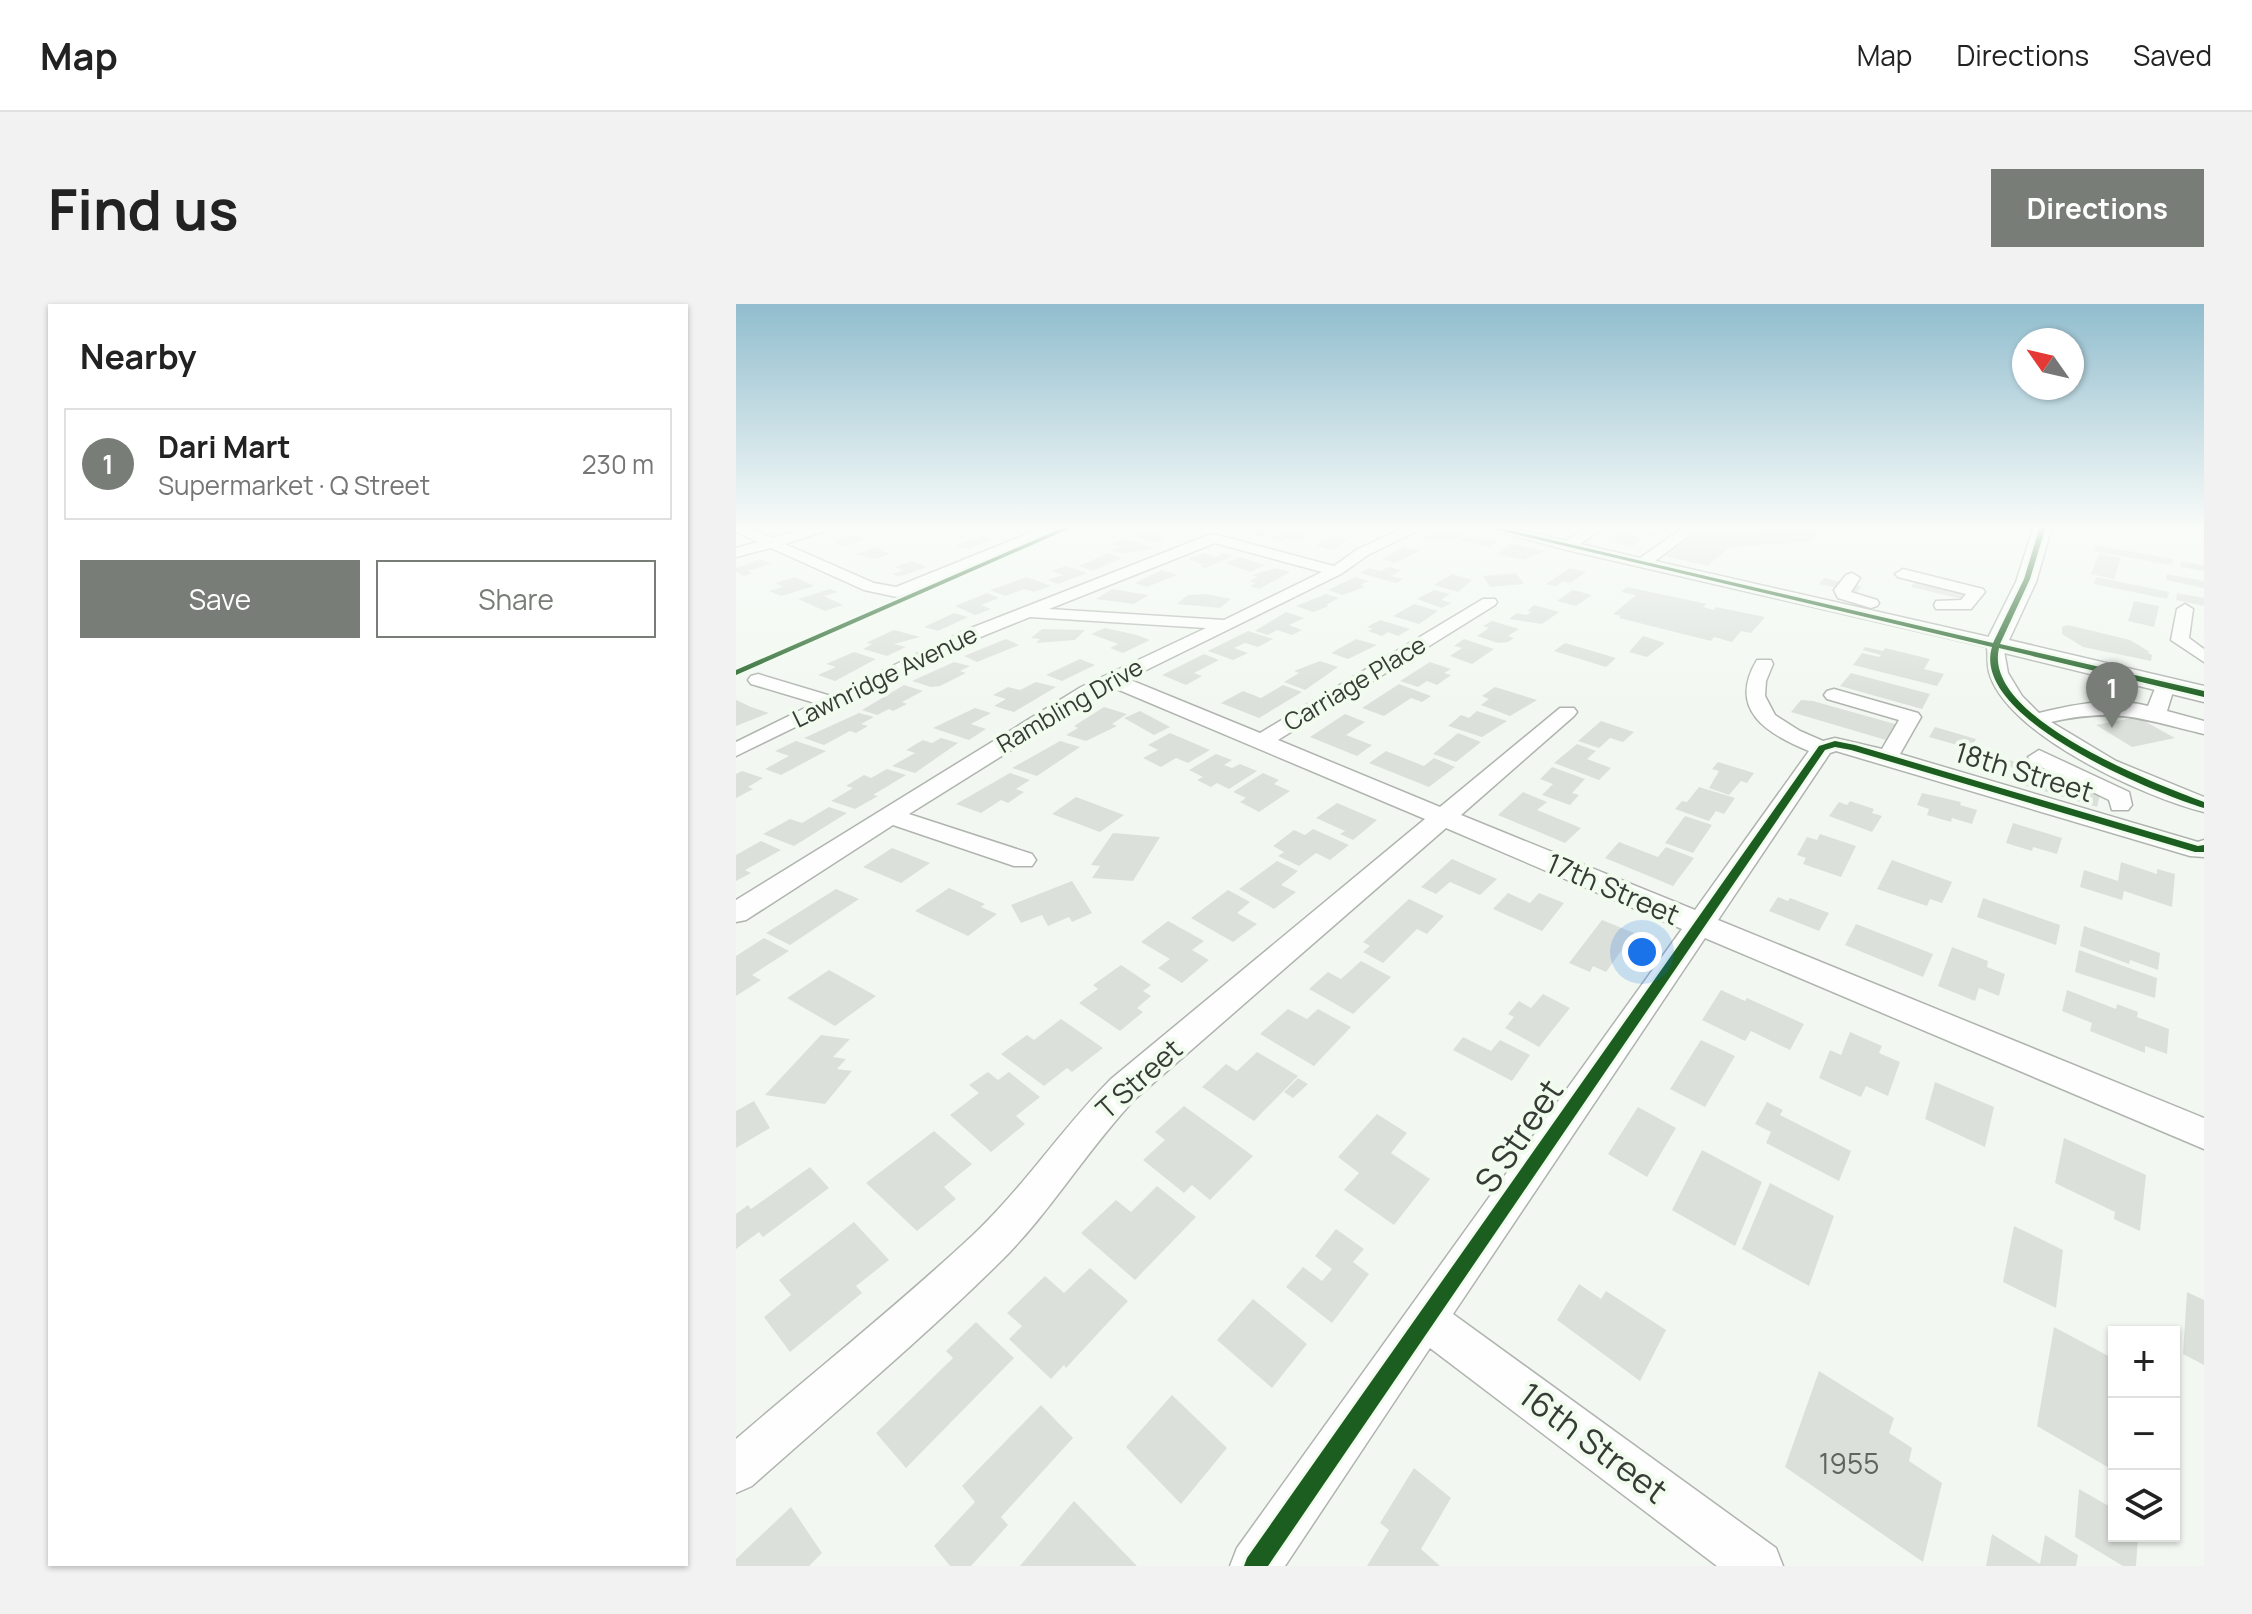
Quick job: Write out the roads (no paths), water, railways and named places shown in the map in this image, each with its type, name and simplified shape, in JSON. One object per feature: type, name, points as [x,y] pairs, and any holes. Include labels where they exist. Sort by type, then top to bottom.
[{"type":"main road","points":[[2025,585],[1996,644],[2204,694]]},
{"type":"street","points":[[865,585],[897,592],[916,585]]},
{"type":"street","name":"Lawnridge Avenue","points":[[736,750],[972,634],[1097,585]]},
{"type":"street","name":"Rambling Drive","points":[[736,913],[1110,679],[1308,585]]},
{"type":"street","points":[[1741,585],[1996,644],[1993,661],[1998,679],[2007,693],[2034,720],[2092,756],[2204,805]]},
{"type":"street","points":[[1846,585],[1842,590],[1844,595],[1890,607],[1898,608],[1902,604]]},
{"type":"street","points":[[1939,603],[1971,600],[1977,593],[1953,585]]},
{"type":"street","name":"Carriage Place","points":[[1262,741],[1489,602]]},
{"type":"street","points":[[2185,609],[2180,640],[2204,657]]},
{"type":"street","points":[[1024,614],[1227,625]]},
{"type":"street","name":"18th Street","points":[[1764,664],[1755,683],[1761,712],[1781,731],[1828,746],[1888,757],[2202,850]]},
{"type":"street","name":"17th Street","points":[[1110,679],[2204,1134]]},
{"type":"street","points":[[758,680],[831,702]]},
{"type":"street","points":[[2156,714],[2165,685]]},
{"type":"street","points":[[1834,695],[1911,717],[1888,757]]},
{"type":"street","points":[[2034,720],[2107,705],[2126,705],[2204,728]]},
{"type":"street","name":"T Street","points":[[736,1470],[987,1248],[1030,1202],[1093,1120],[1123,1089],[1567,712]]},
{"type":"street","name":"S Street","points":[[1255,1566],[1698,924],[1828,746]]},
{"type":"street","points":[[2062,768],[2092,756]]},
{"type":"street","points":[[2039,757],[2121,797],[2120,805]]},
{"type":"street","points":[[890,816],[1023,860]]},
{"type":"street","name":"16th Street","points":[[1427,1320],[1758,1566]]},
{"type":"place","name":"Dari Mart","points":[[2112,728]]}]
